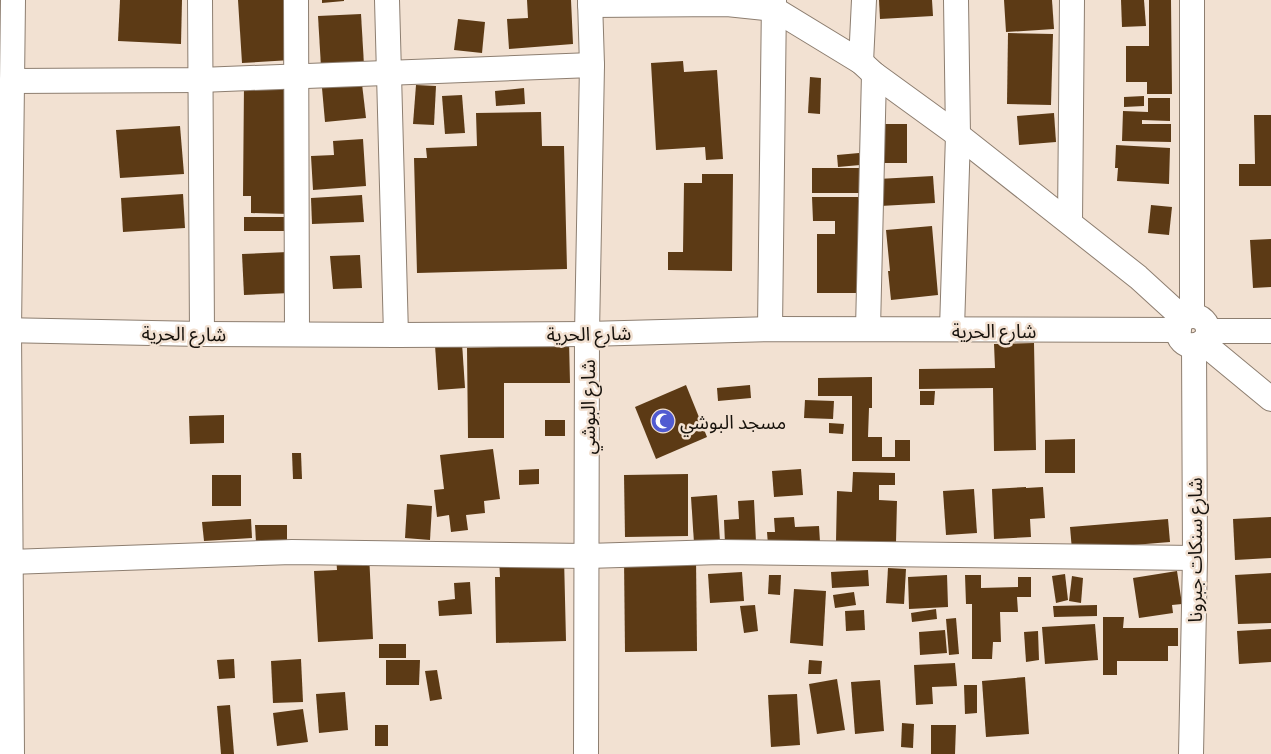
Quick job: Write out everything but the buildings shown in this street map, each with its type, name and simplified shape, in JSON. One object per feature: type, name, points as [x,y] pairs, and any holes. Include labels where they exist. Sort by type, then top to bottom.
[{"type":"street","points":[[12,754],[10,562],[4,330],[13,0]]},
{"type":"street","points":[[200,0],[202,334]]},
{"type":"street","points":[[296,0],[297,334]]},
{"type":"street","points":[[387,0],[396,335]]},
{"type":"street","points":[[864,0],[868,68],[868,329]]},
{"type":"street","points":[[952,329],[958,134],[956,0]]},
{"type":"street","points":[[1070,222],[1072,0]]},
{"type":"street","name":"شارع سنكات جبرونا","points":[[1192,0],[1195,558],[1192,754]]},
{"type":"street","points":[[590,2],[774,4],[868,68],[958,134],[1070,222],[1138,277],[1193,330],[1271,399]]},
{"type":"street","name":"شارع البوشي","points":[[586,754],[587,334],[592,65],[590,2]]},
{"type":"street","points":[[770,329],[774,4]]},
{"type":"street","points":[[12,80],[200,80],[592,65]]},
{"type":"street","name":"شارع الحرية","points":[[4,330],[396,335],[587,334],[770,329],[1271,331]]},
{"type":"street","points":[[10,562],[292,552],[586,556],[720,552],[1195,558]]},
{"type":"place","name":"مسجد البوشي","points":[[663,421]]}]
